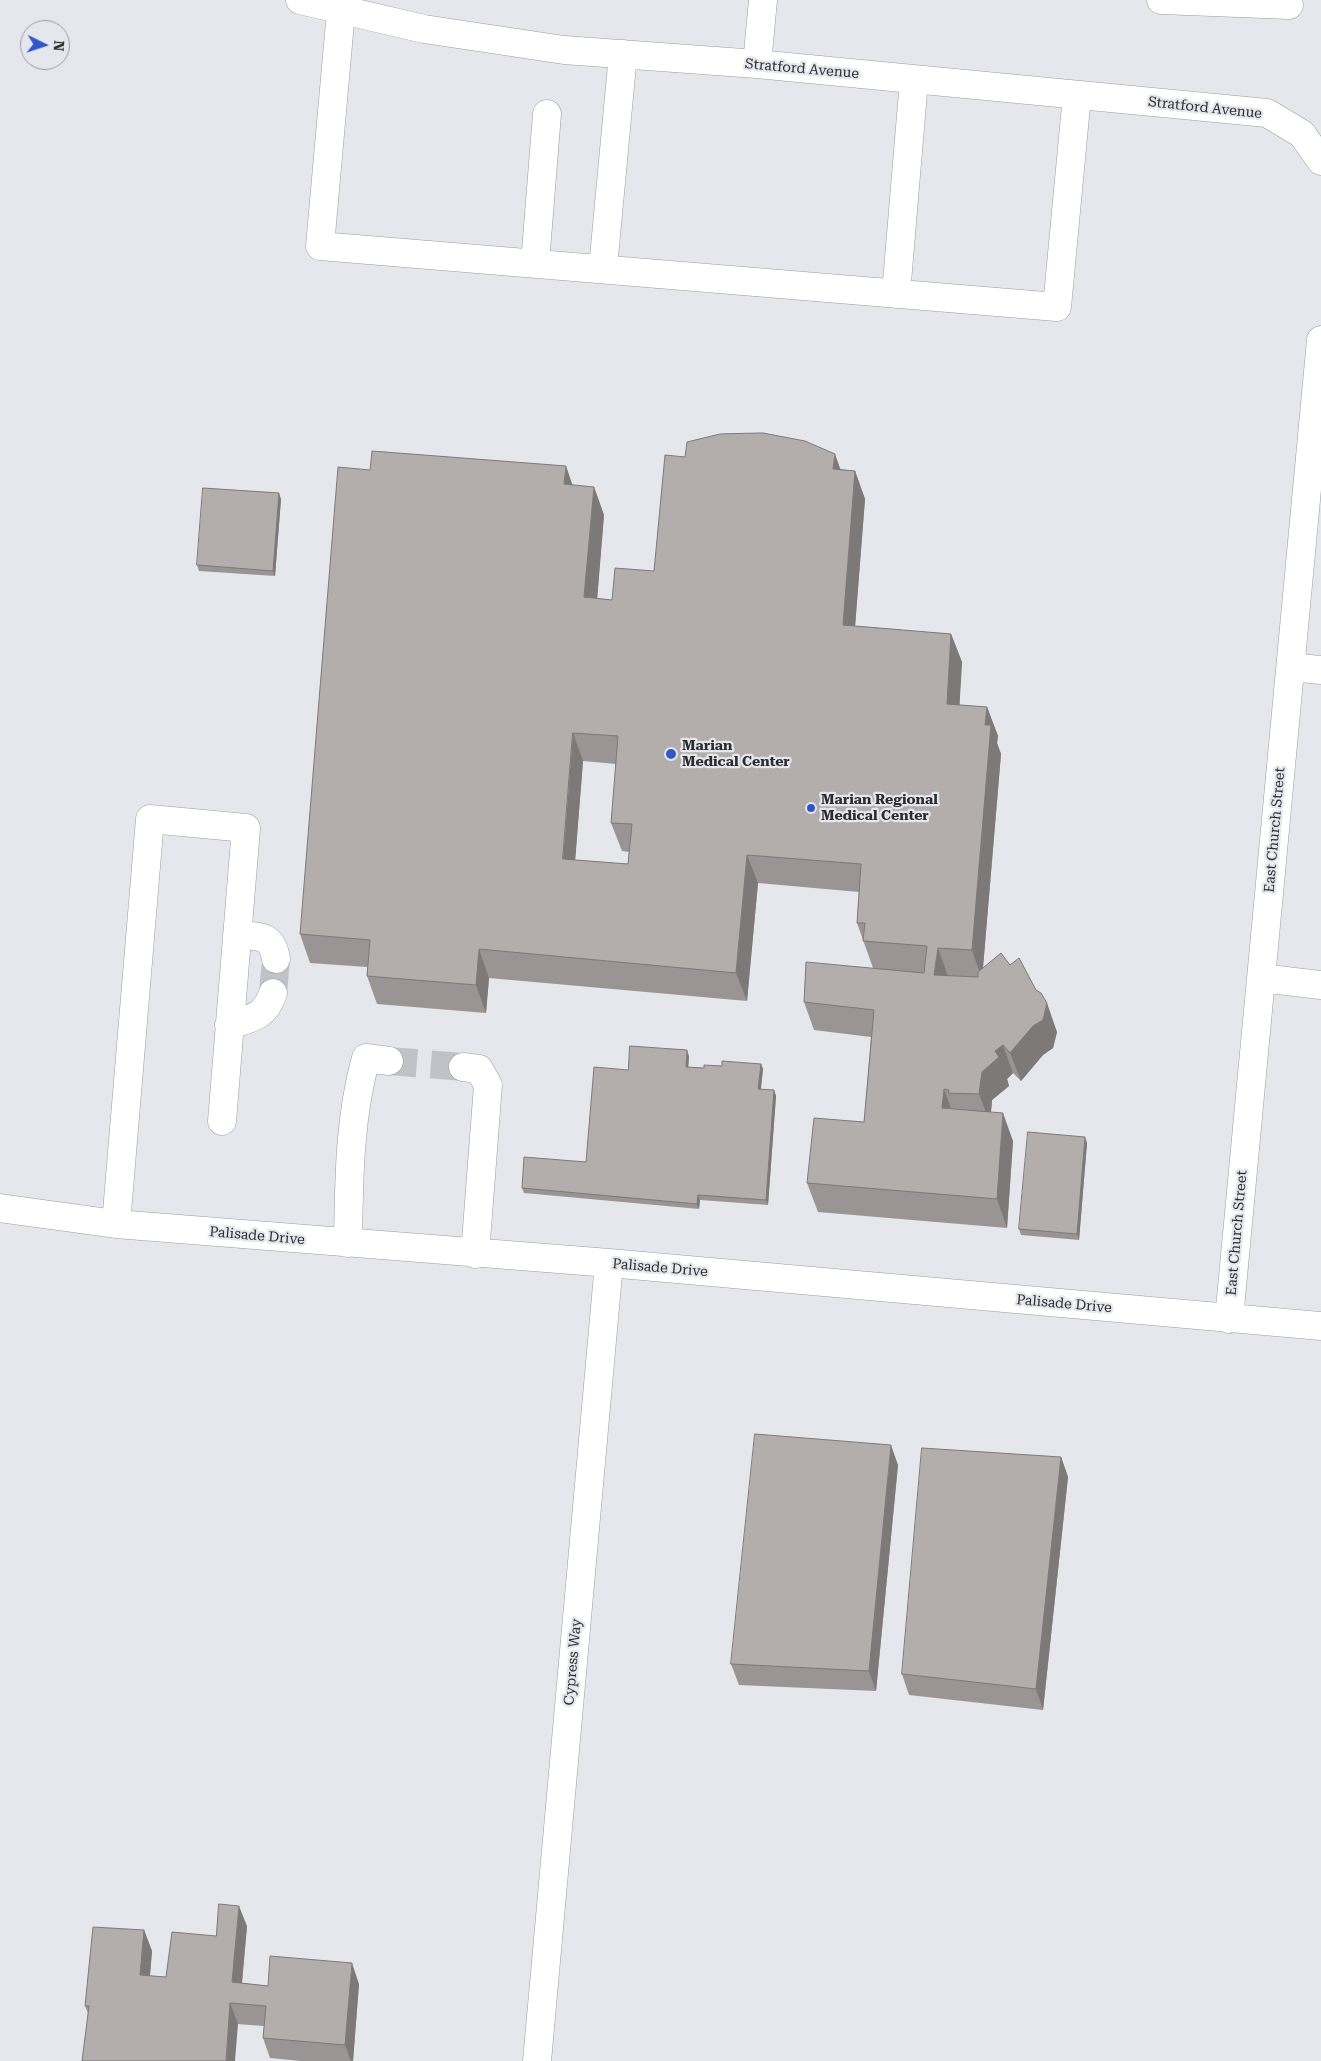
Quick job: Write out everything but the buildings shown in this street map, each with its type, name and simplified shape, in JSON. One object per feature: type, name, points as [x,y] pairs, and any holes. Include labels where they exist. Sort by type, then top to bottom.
[{"type":"street","name":"Stratford Avenue","points":[[300,0],[424,30],[564,50],[757,64],[1267,113],[1302,134],[1321,161]]},
{"type":"street","points":[[757,64],[763,0]]},
{"type":"street","points":[[1161,0],[1289,4]]},
{"type":"street","points":[[341,11],[320,246],[535,262],[1058,307],[1077,95]]},
{"type":"street","points":[[603,268],[623,54]]},
{"type":"street","points":[[896,294],[914,80]]},
{"type":"street","points":[[535,262],[548,114]]},
{"type":"street","name":"East Church Street","points":[[1229,1319],[1291,667],[1318,411],[1321,340]]},
{"type":"street","points":[[1291,667],[1321,670]]},
{"type":"street","points":[[116,1224],[150,820],[246,828],[222,1121]]},
{"type":"street","points":[[237,935],[265,938],[274,946],[276,959]]},
{"type":"street","points":[[1261,978],[1321,985]]},
{"type":"street","points":[[229,1025],[255,1017],[268,1008],[273,994]]},
{"type":"street","points":[[348,1243],[350,1146],[356,1092],[366,1058],[389,1060]]},
{"type":"street","points":[[463,1067],[479,1069],[488,1085],[475,1254]]},
{"type":"street","name":"Palisade Drive","points":[[0,1208],[116,1224],[475,1254],[609,1263],[1321,1326]]},
{"type":"street","name":"Cypress Way","points":[[536,2061],[609,1263]]},
{"type":"tunnel","points":[[273,993],[276,959]]},
{"type":"tunnel","points":[[389,1061],[463,1067]]},
{"type":"place","name":"Marian Medical Center","points":[[671,754]]},
{"type":"place","name":"Marian Regional Medical Center","points":[[811,808]]}]
